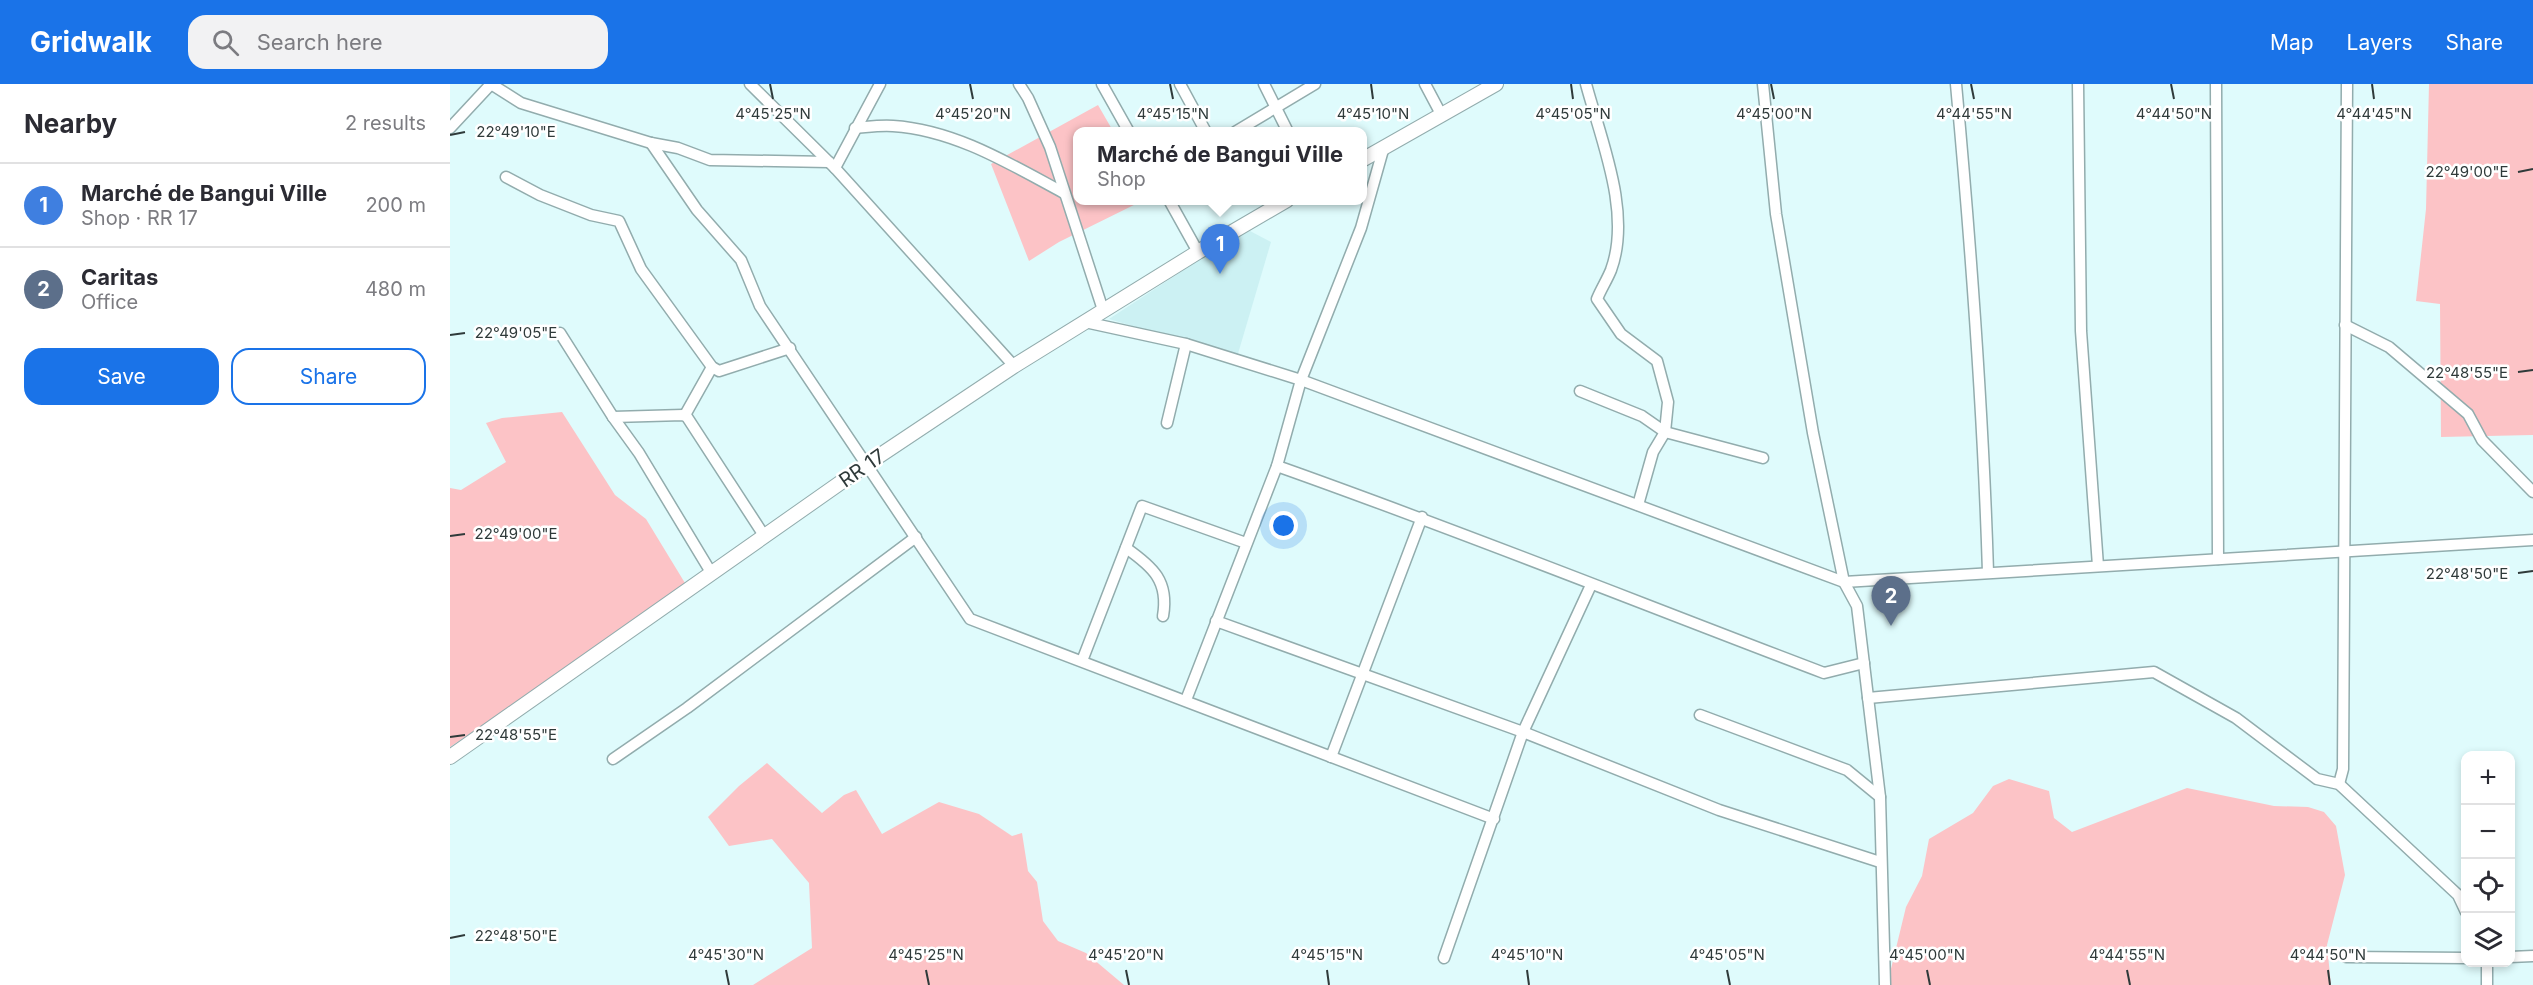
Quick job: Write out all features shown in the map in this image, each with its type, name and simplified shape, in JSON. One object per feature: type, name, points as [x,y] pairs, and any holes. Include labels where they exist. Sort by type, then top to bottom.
[{"type":"main road","points":[[1367,158],[1496,84]]},
{"type":"main road","name":"RR 17","points":[[450,757],[867,464],[1014,366],[1198,252],[1280,205]]},
{"type":"street","points":[[450,128],[491,84],[521,103],[716,161],[832,165]]},
{"type":"street","points":[[750,84],[832,165],[1014,366]]},
{"type":"street","points":[[832,165],[880,84]]},
{"type":"street","points":[[1019,84],[1047,139],[1103,310]]},
{"type":"street","points":[[1102,84],[1126,127]]},
{"type":"street","points":[[1180,84],[1203,127]]},
{"type":"street","points":[[1264,84],[1285,127]]},
{"type":"street","points":[[1242,127],[1316,84]]},
{"type":"street","points":[[1425,84],[1442,116]]},
{"type":"street","points":[[1586,84],[1617,200],[1618,233],[1611,269],[1596,299],[1621,334],[1657,361],[1668,402],[1665,432],[1653,452],[1638,505]]},
{"type":"street","points":[[1763,84],[1776,214],[1813,433],[1844,582],[1857,606],[1880,797],[1885,985]]},
{"type":"street","points":[[1956,84],[1985,455],[1988,572]]},
{"type":"street","points":[[2078,84],[2081,331],[2098,566]]},
{"type":"street","points":[[2216,84],[2218,559]]},
{"type":"street","points":[[2339,784],[2343,770],[2347,84]]},
{"type":"street","points":[[855,128],[892,126],[948,137],[994,155],[1064,193]]},
{"type":"street","points":[[651,143],[697,210],[738,256],[760,306],[969,619],[1494,819]]},
{"type":"street","points":[[1186,700],[1277,466],[1300,380],[1361,228],[1383,150]]},
{"type":"street","points":[[506,177],[540,195],[591,214],[619,221],[641,269],[712,367],[719,371],[790,348]]},
{"type":"street","points":[[1171,205],[1198,252]]},
{"type":"street","points":[[1085,322],[1186,344],[1300,380],[1844,582],[2533,540]]},
{"type":"street","points":[[2345,325],[2389,347],[2468,414],[2482,440],[2533,492]]},
{"type":"street","points":[[560,333],[613,417],[639,453],[712,574]]},
{"type":"street","points":[[1167,423],[1186,344]]},
{"type":"street","points":[[685,415],[712,367]]},
{"type":"street","points":[[1580,391],[1642,416],[1665,432],[1763,458]]},
{"type":"street","points":[[613,417],[685,415]]},
{"type":"street","points":[[685,415],[765,537]]},
{"type":"street","points":[[1277,466],[1422,517],[1591,585],[1824,672],[1864,663]]},
{"type":"street","points":[[1082,661],[1142,506],[1246,543]]},
{"type":"street","points":[[1331,757],[1422,517]]},
{"type":"street","points":[[613,759],[687,708],[916,537]]},
{"type":"street","points":[[1126,548],[1149,565],[1158,577],[1166,598],[1163,616]]},
{"type":"street","points":[[1444,958],[1523,732],[1591,585]]},
{"type":"street","points":[[1216,621],[1523,732],[1719,810],[1880,862]]},
{"type":"street","points":[[1868,698],[2154,672],[2236,718],[2317,779],[2339,784],[2458,895],[2461,901]]},
{"type":"street","points":[[1700,715],[1847,770],[1880,797]]},
{"type":"street","points":[[2515,957],[2533,956]]},
{"type":"street","points":[[2346,957],[2461,958]]},
{"type":"street","points":[[2487,967],[2487,985]]},
{"type":"shaded area","points":[[2429,84],[2533,84],[2533,435],[2441,437],[2440,304],[2416,301],[2426,209]]},
{"type":"shaded area","points":[[1098,105],[1111,127],[1073,127],[1073,205],[1134,205],[1059,242],[1029,261],[991,164]]},
{"type":"shaded area","points":[[1250,231],[1271,242],[1237,357],[1109,319],[1228,241]]},
{"type":"shaded area","points":[[562,412],[615,495],[646,519],[688,588],[450,747],[450,488],[461,490],[506,462],[486,423],[502,418]]},
{"type":"shaded area","points":[[767,763],[822,813],[844,795],[856,790],[882,834],[939,802],[979,814],[1012,836],[1022,833],[1028,871],[1037,882],[1043,921],[1058,941],[1086,953],[1124,985],[753,985],[812,948],[809,883],[772,839],[729,846],[708,817],[739,786]]},
{"type":"shaded area","points":[[2009,779],[2049,791],[2054,818],[2072,832],[2187,788],[2274,806],[2308,807],[2324,812],[2336,826],[2345,875],[2327,945],[2331,985],[1890,985],[1889,977],[1906,907],[1922,876],[1929,839],[1973,813],[1993,786]]},
{"type":"place","name":"Marché de Bangui Ville","points":[[1220,274]]},
{"type":"place","name":"Caritas","points":[[1891,626]]}]
